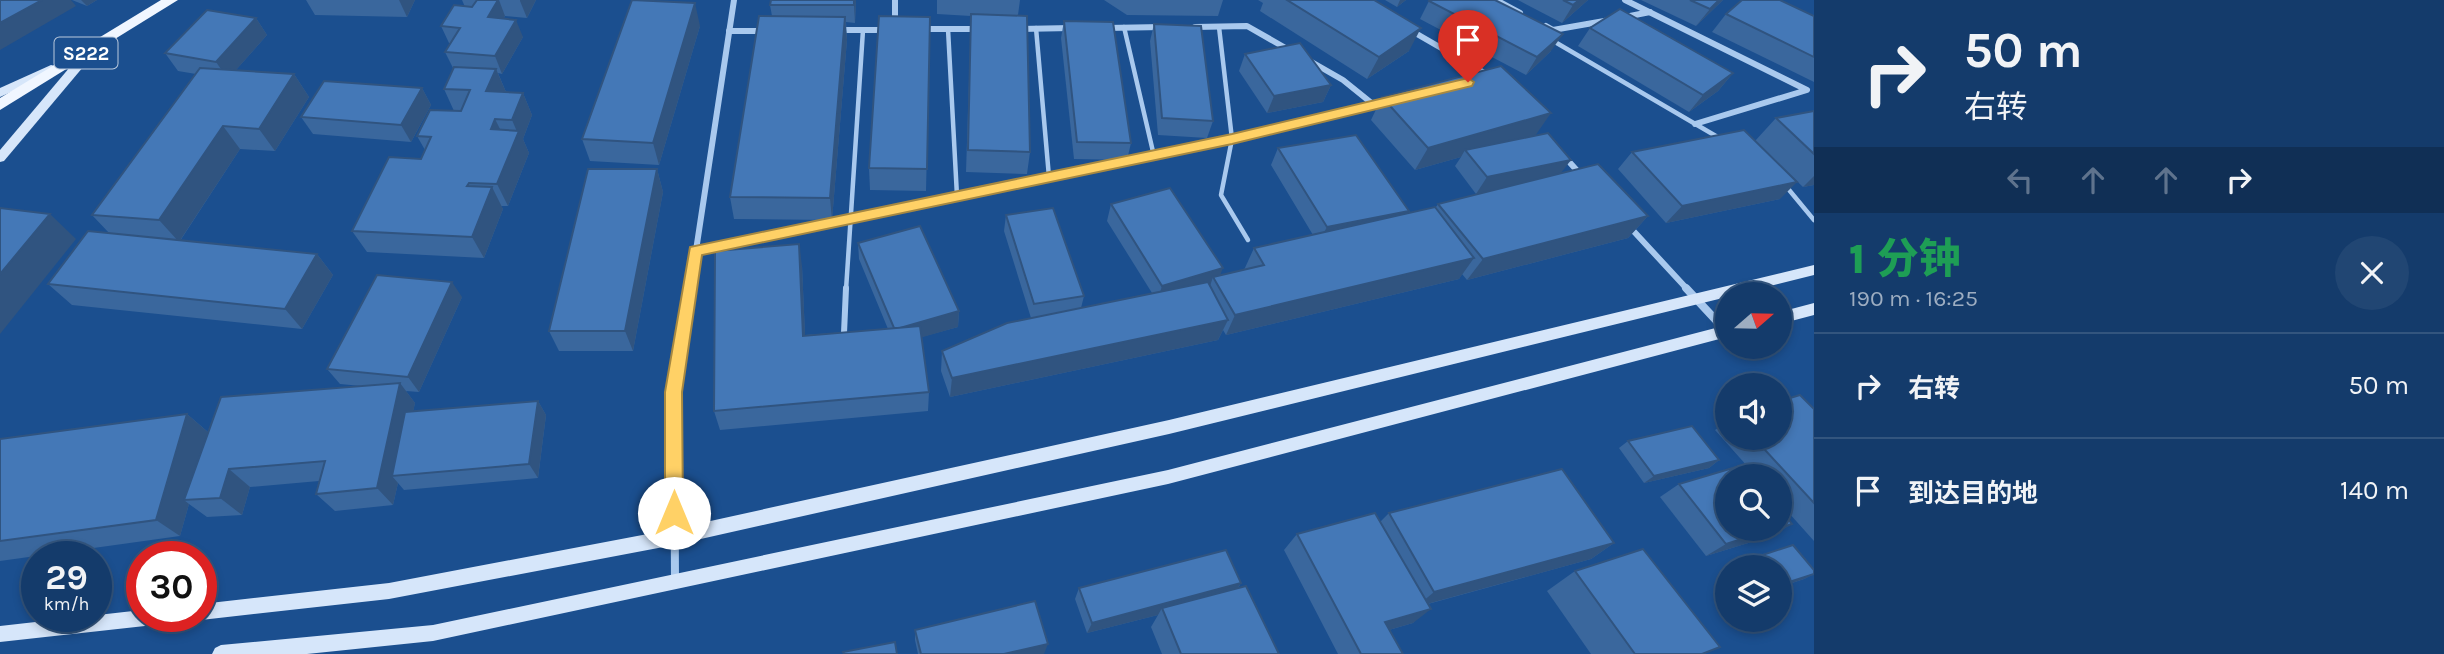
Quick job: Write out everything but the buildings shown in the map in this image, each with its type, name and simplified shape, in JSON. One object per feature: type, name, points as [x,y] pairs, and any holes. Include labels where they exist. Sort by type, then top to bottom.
[{"type":"main road","name":"S222","points":[[0,105],[171,0]]},
{"type":"main road","points":[[0,93],[90,51]]},
{"type":"main road","points":[[0,158],[90,51]]},
{"type":"main road","points":[[217,610],[389,591],[674,537],[1169,427],[1814,270]]},
{"type":"main road","points":[[1792,315],[1814,309]]},
{"type":"main road","points":[[221,654],[432,632],[1168,477],[1715,334]]},
{"type":"main road","points":[[0,634],[126,620]]},
{"type":"street","points":[[675,581],[674,392],[734,0]]},
{"type":"street","points":[[836,30],[895,29],[895,0]]},
{"type":"street","points":[[1496,0],[1530,18]]},
{"type":"street","points":[[1625,0],[1807,90],[1695,124]]},
{"type":"street","points":[[1541,24],[1553,30],[1650,12]]},
{"type":"street","points":[[1192,27],[1247,26],[1343,80],[1374,105]]},
{"type":"street","points":[[1099,28],[1165,27]]},
{"type":"street","points":[[1011,29],[1074,28]]},
{"type":"street","points":[[909,29],[986,29]]},
{"type":"street","points":[[1408,29],[1491,77],[1478,80]]},
{"type":"street","points":[[729,31],[769,31]]},
{"type":"street","points":[[695,251],[1154,156],[1400,99]]},
{"type":"street","points":[[1556,148],[1584,178]]},
{"type":"street","points":[[1622,218],[1715,319]]},
{"type":"lane","points":[[1124,27],[1154,156]]},
{"type":"lane","points":[[1219,27],[1232,139],[1221,195],[1248,240]]},
{"type":"lane","points":[[1036,28],[1049,177]]},
{"type":"lane","points":[[948,29],[957,196]]},
{"type":"lane","points":[[844,333],[849,219],[863,30]]},
{"type":"lane","points":[[1553,30],[1555,42],[1729,144]]},
{"type":"lane","points":[[1782,181],[1814,220]]},
{"type":"route","points":[[674,513],[674,392],[695,251],[1232,139],[1468,82]]}]
